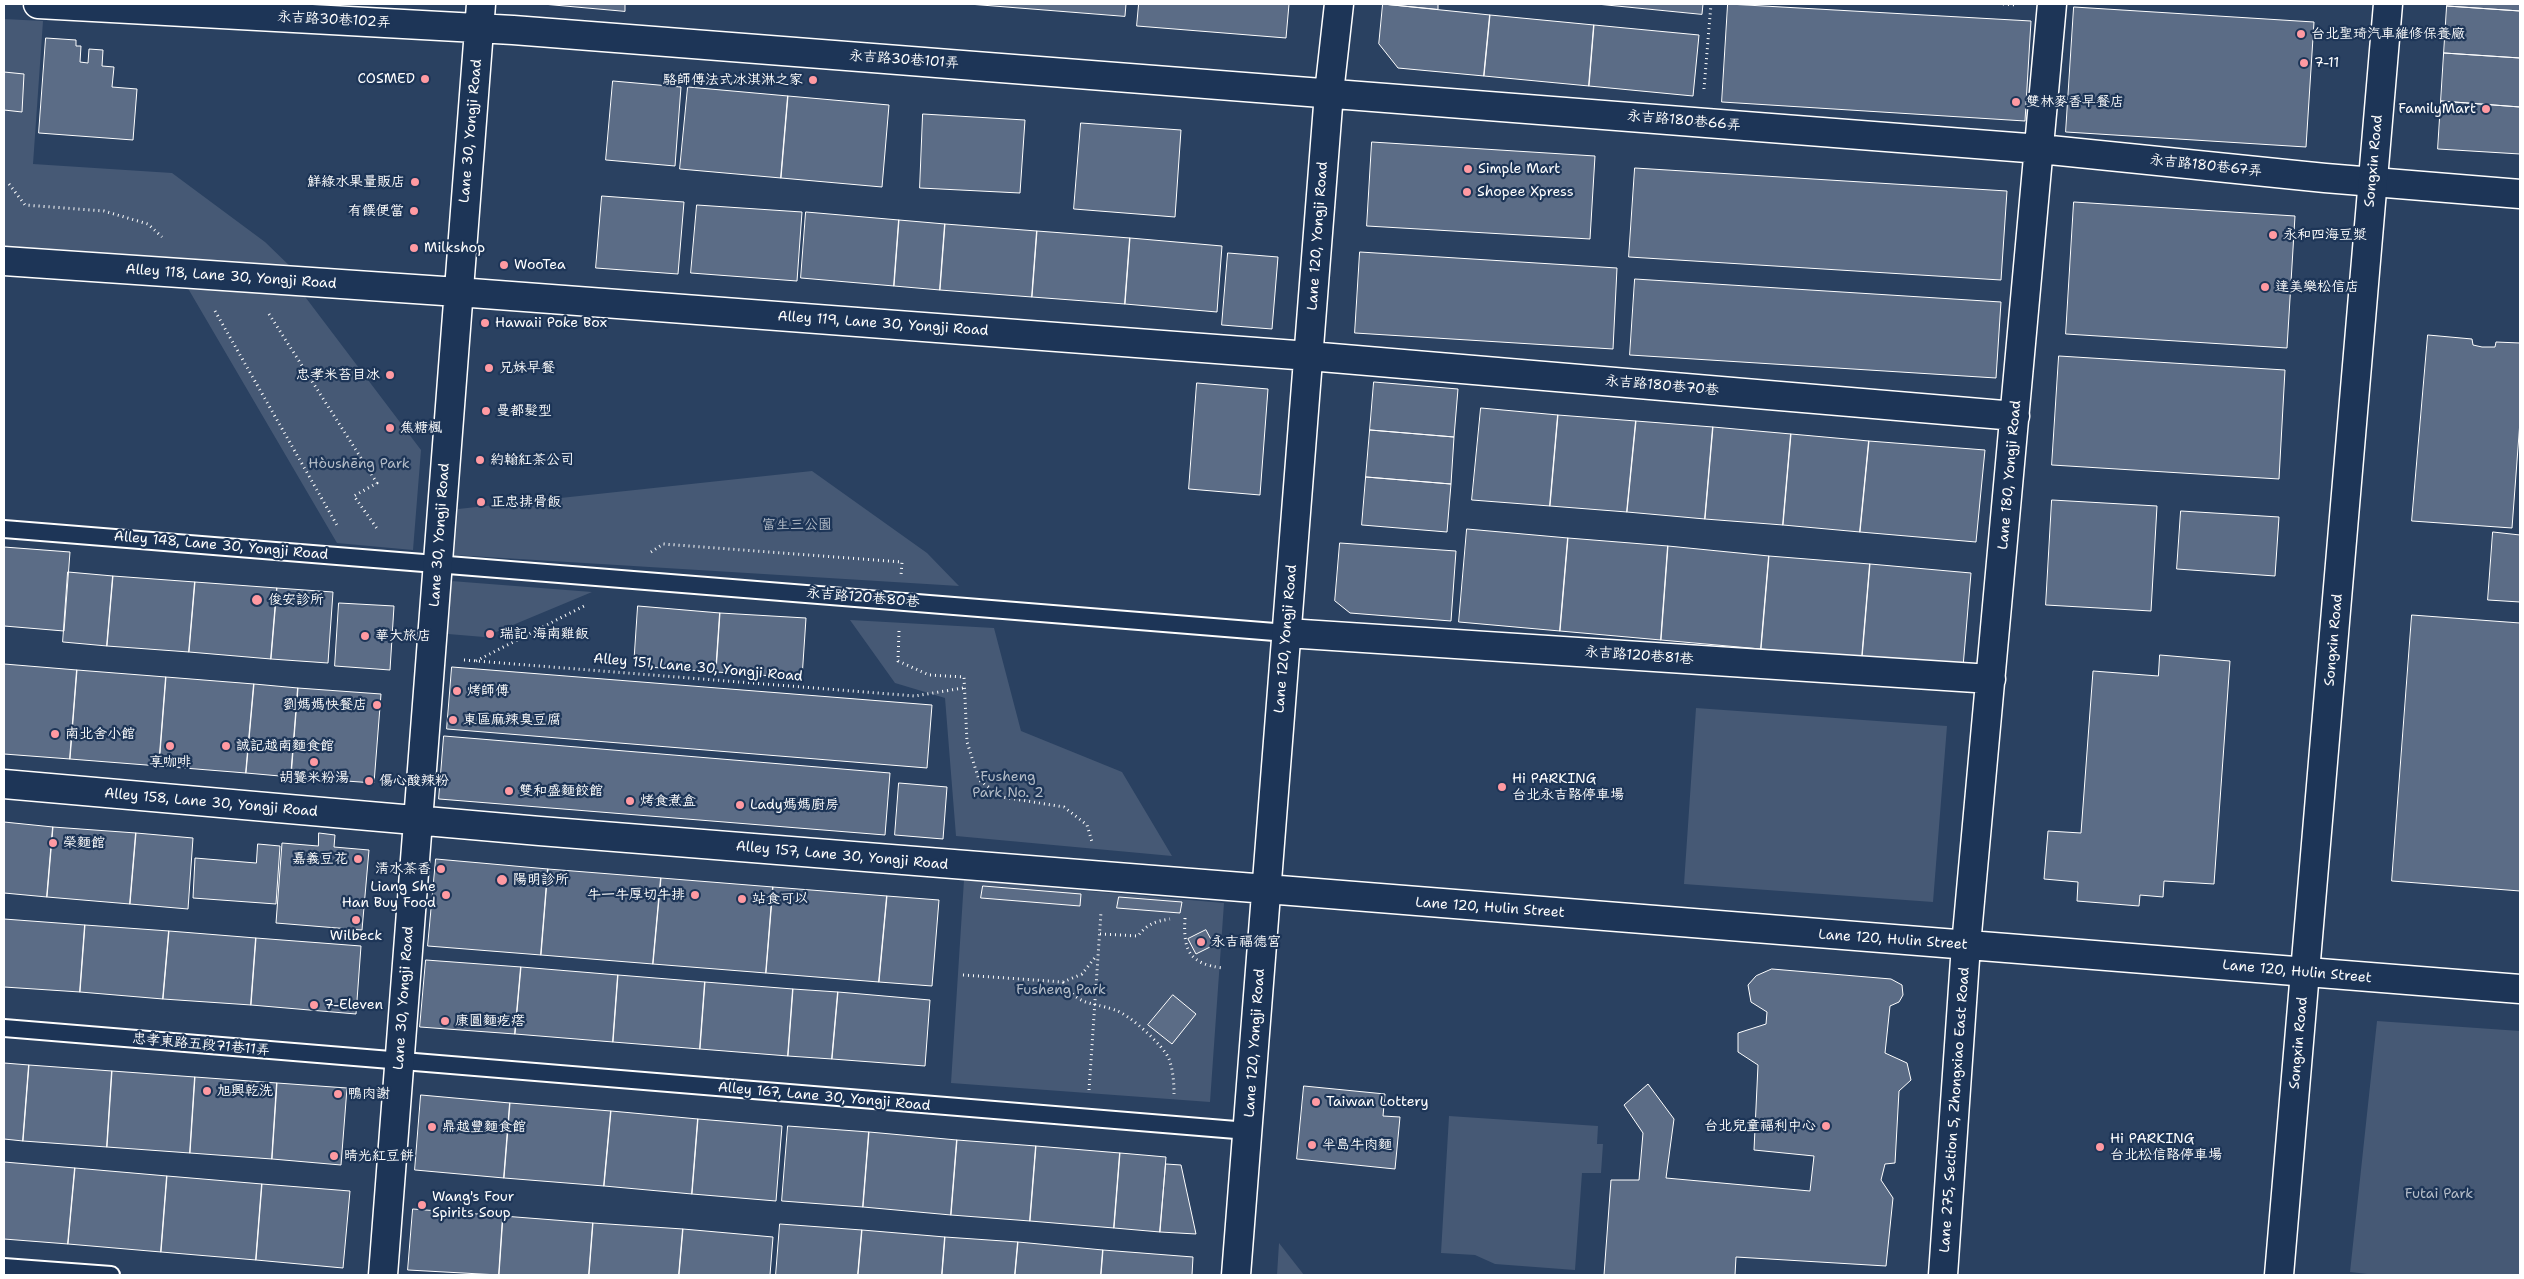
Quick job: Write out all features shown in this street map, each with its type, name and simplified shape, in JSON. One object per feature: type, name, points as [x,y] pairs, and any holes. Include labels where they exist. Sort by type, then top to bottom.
[{"type":"street","name":"永吉路30巷102弄","points":[[38,4],[480,16]]},
{"type":"street","name":"Lane 120, Yongji Road","points":[[1236,1275],[1329,92],[1339,4]]},
{"type":"street","name":"Lane 180, Yongji Road","points":[[1966,946],[2052,4]]},
{"type":"street","name":"Songxin Road","points":[[2279,1275],[2388,4]]},
{"type":"street","name":"永吉路30巷101弄","points":[[480,16],[1329,92]]},
{"type":"street","name":"Lane 30, Yongji Road","points":[[383,1275],[480,16]]},
{"type":"street","name":"永吉路180巷66弄","points":[[1329,92],[2040,149]]},
{"type":"street","name":"永吉路180巷67弄","points":[[2040,149],[2373,182],[2520,194]]},
{"type":"street","name":"Alley 118, Lane 30, Yongji Road","points":[[4,261],[458,292]]},
{"type":"street","name":"Alley 119, Lane 30, Yongji Road","points":[[458,292],[1309,356]]},
{"type":"street","name":"永吉路180巷70巷","points":[[1309,356],[2015,416]]},
{"type":"street","name":"永吉路120巷81巷","points":[[1287,633],[1991,678]]},
{"type":"street","name":"Alley 158, Lane 30, Yongji Road","points":[[4,784],[418,821]]},
{"type":"street","name":"Alley 157, Lane 30, Yongji Road","points":[[418,821],[1267,890]]},
{"type":"street","name":"Lane 120, Hulin Street","points":[[1267,890],[2520,989]]},
{"type":"street","name":"Lane 275, Section 5, Zhongxiao East Road","points":[[1943,1275],[1966,946]]},
{"type":"lane","name":"Alley 148, Lane 30, Yongji Road","points":[[4,529],[438,564]]},
{"type":"lane","name":"永吉路120巷80巷","points":[[438,564],[1287,633]]},
{"type":"lane","name":"忠孝東路五段71巷11弄","points":[[4,1028],[399,1062]]},
{"type":"lane","name":"Alley 167, Lane 30, Yongji Road","points":[[399,1062],[1248,1131]]},
{"type":"lane","points":[[4,1267],[110,1275]]},
{"type":"path","points":[[1701,122],[1711,4]]},
{"type":"path","points":[[4,184],[8,184],[25,205],[104,211],[148,224],[168,242]]},
{"type":"path","points":[[195,275],[342,535]]},
{"type":"path","points":[[247,279],[377,483],[354,496],[379,532]]},
{"type":"path","points":[[476,661],[635,580]]},
{"type":"path","name":"Alley 151, Lane 30, Yongji Road","points":[[431,657],[915,696],[963,688]]},
{"type":"path","points":[[1187,908],[1184,939],[1193,958],[1208,966],[1223,968]]},
{"type":"path","points":[[1100,934],[1138,936],[1144,928],[1155,922],[1186,917]]},
{"type":"path","points":[[963,975],[1063,982],[1082,974],[1098,952]]},
{"type":"path","points":[[1063,982],[1080,1001],[1117,1010],[1154,1040],[1169,1057],[1174,1094]]},
{"type":"green space","points":[[4,19],[43,21],[33,164],[172,173],[265,242],[295,271],[4,248]]},
{"type":"green space","name":"Hòushēng Park","points":[[186,285],[303,294],[421,450],[413,550],[337,543]]},
{"type":"green space","name":"富生三公園","points":[[812,471],[927,553],[959,586],[454,555],[458,509]]},
{"type":"green space","points":[[451,581],[592,592],[484,637],[448,634]]},
{"type":"green space","name":"Fusheng Park No. 2","points":[[850,620],[994,628],[1021,731],[1122,772],[1172,856],[956,836],[945,698],[895,683]]},
{"type":"green space","points":[[1696,708],[1947,726],[1933,902],[1684,884]]},
{"type":"green space","name":"Fusheng Park","points":[[964,880],[1224,903],[1210,1102],[951,1083]]},
{"type":"green space","name":"Futai Park","points":[[2377,1021],[2520,1031],[2520,1275],[2376,1275],[2350,1272]]},
{"type":"green space","points":[[1449,1116],[1598,1126],[1597,1144],[1603,1144],[1601,1173],[1582,1173],[1575,1270],[1495,1264],[1475,1255],[1441,1253]]},
{"type":"green space","points":[[1279,1243],[1304,1275],[1277,1275]]},
{"type":"building","points":[[543,4],[625,4],[625,11]]},
{"type":"building","points":[[969,4],[1126,4],[1125,16]]},
{"type":"building","points":[[1139,4],[1289,4],[1286,38],[1137,26]]},
{"type":"building","points":[[1383,4],[1438,4],[1438,9]]},
{"type":"building","points":[[1383,4],[1490,15],[1484,76],[1398,68],[1379,44]]},
{"type":"building","points":[[1597,4],[1703,4],[1702,14]]},
{"type":"building","points":[[1728,4],[2031,21],[2025,121],[1722,102]]},
{"type":"building","points":[[2448,4],[2520,4],[2520,11],[2447,6]]},
{"type":"building","points":[[2447,6],[2520,11],[2520,58],[2444,53]]},
{"type":"building","points":[[2074,7],[2314,22],[2306,147],[2066,132]]},
{"type":"building","points":[[1490,15],[1594,25],[1589,86],[1484,76]]},
{"type":"building","points":[[1594,25],[1699,35],[1693,96],[1589,86]]},
{"type":"building","points":[[46,38],[76,40],[76,46],[81,46],[80,62],[88,63],[89,49],[103,50],[102,66],[114,67],[112,87],[137,89],[133,140],[39,133]]},
{"type":"building","points":[[2444,53],[2520,58],[2520,107],[2441,101]]},
{"type":"building","points":[[4,72],[24,74],[22,112],[4,110]]},
{"type":"building","points":[[613,81],[681,87],[675,166],[606,160]]},
{"type":"building","points":[[688,87],[788,96],[781,178],[680,169]]},
{"type":"building","points":[[788,96],[889,105],[882,187],[781,178]]},
{"type":"building","points":[[2441,101],[2520,107],[2520,154],[2438,149]]},
{"type":"building","points":[[923,114],[1025,120],[1020,193],[920,188]]},
{"type":"building","points":[[1081,123],[1181,130],[1175,217],[1074,209]]},
{"type":"building","points":[[1372,142],[1595,156],[1590,239],[1367,226]]},
{"type":"building","points":[[1635,168],[2007,191],[2001,280],[1629,257]]},
{"type":"building","points":[[602,196],[684,202],[678,274],[596,268]]},
{"type":"building","points":[[2074,202],[2295,216],[2287,348],[2066,334]]},
{"type":"building","points":[[697,205],[802,212],[797,281],[691,273]]},
{"type":"building","points":[[806,212],[899,220],[894,286],[801,278]]},
{"type":"building","points":[[899,220],[945,224],[940,290],[894,286]]},
{"type":"building","points":[[945,224],[1037,231],[1032,297],[940,290]]},
{"type":"building","points":[[1037,231],[1130,238],[1125,304],[1032,297]]},
{"type":"building","points":[[1130,238],[1222,246],[1217,312],[1125,304]]},
{"type":"building","points":[[1360,252],[1617,268],[1613,349],[1355,333]]},
{"type":"building","points":[[1228,253],[1278,257],[1272,329],[1222,325]]},
{"type":"building","points":[[1635,279],[2001,302],[1996,378],[1630,355]]},
{"type":"building","points":[[2428,335],[2472,339],[2473,345],[2482,347],[2495,347],[2496,342],[2520,343],[2520,421],[2512,528],[2412,521]]},
{"type":"building","points":[[2059,356],[2285,370],[2279,479],[2052,465]]},
{"type":"building","points":[[1374,382],[1458,389],[1454,437],[1370,430]]},
{"type":"building","points":[[1197,383],[1268,389],[1260,495],[1189,489]]},
{"type":"building","points":[[1481,408],[1558,415],[1550,506],[1472,500]]},
{"type":"building","points":[[1558,415],[1636,421],[1627,512],[1550,506]]},
{"type":"building","points":[[1636,421],[1713,427],[1705,519],[1627,512]]},
{"type":"building","points":[[1713,427],[1791,434],[1783,525],[1705,519]]},
{"type":"building","points":[[1370,430],[1454,437],[1451,484],[1366,477]]},
{"type":"building","points":[[1791,434],[1869,441],[1860,532],[1783,525]]},
{"type":"building","points":[[1869,441],[1985,450],[1976,542],[1860,532]]},
{"type":"building","points":[[1366,477],[1451,484],[1447,532],[1362,525]]},
{"type":"building","points":[[2052,500],[2157,506],[2151,611],[2046,605]]},
{"type":"building","points":[[2181,511],[2279,517],[2275,576],[2177,569]]},
{"type":"building","points":[[1467,529],[1568,538],[1560,631],[1459,622]]},
{"type":"building","points":[[2493,532],[2520,535],[2520,602],[2488,600]]},
{"type":"building","points":[[1568,538],[1668,546],[1661,640],[1560,631]]},
{"type":"building","points":[[1340,543],[1456,551],[1451,621],[1350,613],[1335,601]]},
{"type":"building","points":[[1668,546],[1769,556],[1761,649],[1661,640]]},
{"type":"building","points":[[4,547],[70,552],[64,631],[4,626]]},
{"type":"building","points":[[1769,556],[1870,564],[1862,658],[1761,649]]},
{"type":"building","points":[[1870,564],[1971,573],[1963,667],[1862,658]]},
{"type":"building","points":[[68,572],[113,576],[107,646],[63,642]]},
{"type":"building","points":[[113,576],[195,582],[189,652],[107,646]]},
{"type":"building","points":[[195,582],[277,588],[271,659],[189,652]]},
{"type":"building","points":[[277,588],[333,592],[328,663],[271,659]]},
{"type":"building","name":"華大旅店","points":[[339,603],[394,606],[390,670],[335,666]]},
{"type":"building","points":[[638,606],[720,613],[716,672],[634,666]]},
{"type":"building","points":[[720,613],[806,618],[802,678],[716,672]]},
{"type":"building","points":[[2412,615],[2520,623],[2520,891],[2392,881]]},
{"type":"building","points":[[2160,655],[2230,661],[2214,884],[2164,881],[2163,897],[2140,895],[2139,906],[2077,901],[2078,882],[2044,879],[2048,831],[2081,833],[2093,671],[2158,676]]},
{"type":"building","points":[[4,664],[77,670],[70,759],[4,754]]},
{"type":"building","points":[[452,667],[932,705],[927,768],[447,729]]},
{"type":"building","points":[[77,670],[166,677],[159,766],[70,759]]},
{"type":"building","points":[[166,677],[254,684],[246,773],[159,766]]},
{"type":"building","points":[[254,684],[298,688],[291,777],[246,773]]},
{"type":"building","points":[[298,688],[381,694],[374,783],[291,777]]},
{"type":"building","points":[[444,736],[890,773],[885,835],[439,799]]},
{"type":"building","points":[[899,783],[947,787],[943,839],[895,835]]},
{"type":"building","points":[[4,822],[53,827],[47,897],[4,893]]},
{"type":"building","points":[[53,827],[136,833],[130,904],[47,897]]},
{"type":"building","points":[[136,833],[193,838],[188,909],[130,904]]},
{"type":"building","points":[[319,833],[335,835],[334,847],[369,850],[362,930],[276,923],[282,843],[318,846]]},
{"type":"building","points":[[258,844],[280,846],[276,904],[193,898],[195,858],[256,863]]},
{"type":"building","points":[[436,859],[548,869],[541,955],[428,946]]},
{"type":"building","points":[[548,869],[661,878],[653,964],[541,955]]},
{"type":"building","points":[[661,878],[773,887],[766,973],[653,964]]},
{"type":"building","points":[[983,886],[1081,894],[1080,906],[981,898]]},
{"type":"building","points":[[773,887],[887,896],[879,982],[766,973]]},
{"type":"building","points":[[887,896],[939,900],[932,986],[879,982]]},
{"type":"building","points":[[1119,897],[1182,902],[1180,913],[1117,908]]},
{"type":"building","points":[[4,919],[85,925],[80,992],[4,987]]},
{"type":"building","points":[[85,925],[169,931],[163,999],[80,992]]},
{"type":"building","name":"永吉福德宮","points":[[1206,930],[1214,945],[1196,954],[1188,939]]},
{"type":"building","points":[[169,931],[256,938],[251,1005],[163,999]]},
{"type":"building","points":[[256,938],[361,946],[356,1014],[251,1005]]},
{"type":"building","points":[[426,960],[521,967],[515,1034],[420,1027]]},
{"type":"building","points":[[521,967],[618,975],[613,1042],[515,1034]]},
{"type":"building","name":"台北兒童福利中心","points":[[1772,969],[1891,979],[1902,985],[1903,995],[1899,1002],[1890,1006],[1885,1053],[1907,1063],[1911,1080],[1899,1091],[1895,1163],[1885,1164],[1881,1180],[1893,1198],[1886,1266],[1736,1257],[1735,1275],[1604,1275],[1611,1180],[1639,1180],[1643,1133],[1624,1105],[1648,1084],[1674,1119],[1666,1178],[1810,1191],[1814,1156],[1754,1150],[1758,1065],[1738,1052],[1738,1033],[1766,1024],[1767,1012],[1751,1002],[1748,985],[1756,976]]},
{"type":"building","points":[[618,975],[705,982],[700,1049],[613,1042]]},
{"type":"building","points":[[705,982],[793,989],[788,1056],[700,1049]]},
{"type":"building","points":[[793,989],[838,992],[832,1059],[788,1056]]},
{"type":"building","points":[[838,992],[930,1000],[925,1066],[832,1059]]},
{"type":"building","points":[[1173,995],[1196,1014],[1172,1044],[1148,1025]]},
{"type":"building","points":[[4,1063],[29,1065],[23,1141],[4,1139]]},
{"type":"building","points":[[29,1065],[112,1071],[107,1147],[23,1141]]},
{"type":"building","points":[[112,1071],[195,1077],[190,1153],[107,1147]]},
{"type":"building","points":[[195,1077],[277,1083],[272,1159],[190,1153]]},
{"type":"building","points":[[277,1083],[347,1088],[341,1165],[272,1159]]},
{"type":"building","points":[[1304,1086],[1385,1094],[1383,1116],[1400,1117],[1395,1169],[1297,1159]]},
{"type":"building","points":[[421,1095],[510,1103],[504,1178],[415,1170]]},
{"type":"building","points":[[510,1103],[611,1111],[604,1186],[504,1178]]},
{"type":"building","points":[[611,1111],[698,1119],[692,1194],[604,1186]]},
{"type":"building","points":[[698,1119],[782,1126],[776,1201],[692,1194]]},
{"type":"building","points":[[788,1126],[869,1132],[863,1207],[782,1201]]},
{"type":"building","points":[[869,1132],[957,1140],[951,1215],[863,1207]]},
{"type":"building","points":[[957,1140],[1036,1146],[1030,1221],[951,1215]]},
{"type":"building","points":[[1036,1146],[1120,1153],[1114,1228],[1030,1221]]},
{"type":"building","points":[[1120,1153],[1166,1157],[1160,1232],[1114,1228]]},
{"type":"building","points":[[4,1162],[75,1168],[68,1244],[4,1239]]},
{"type":"building","points":[[1166,1164],[1181,1165],[1196,1234],[1160,1232]]},
{"type":"building","points":[[75,1168],[167,1176],[161,1252],[68,1244]]},
{"type":"building","points":[[167,1176],[262,1184],[256,1260],[161,1252]]},
{"type":"building","points":[[262,1184],[350,1191],[343,1268],[256,1260]]},
{"type":"building","points":[[413,1209],[503,1216],[499,1275],[408,1270]]},
{"type":"building","points":[[503,1216],[593,1223],[589,1275],[499,1275]]},
{"type":"building","points":[[593,1223],[683,1229],[679,1275],[589,1275]]},
{"type":"building","points":[[780,1224],[862,1230],[858,1275],[776,1275]]},
{"type":"building","points":[[683,1229],[773,1237],[770,1275],[679,1275]]},
{"type":"building","points":[[862,1230],[945,1237],[942,1275],[858,1275]]},
{"type":"building","points":[[945,1237],[1018,1242],[1015,1275],[942,1275]]},
{"type":"building","points":[[1018,1242],[1103,1250],[1101,1275],[1015,1275]]},
{"type":"building","points":[[1103,1250],[1193,1257],[1192,1275],[1101,1275]]},
{"type":"place","name":"台北聖琦汽車維修保養廠","points":[[2301,34]]},
{"type":"place","name":"7-11","points":[[2304,63]]},
{"type":"place","name":"COSMED","points":[[425,79]]},
{"type":"place","name":"駱師傅法式冰淇淋之家","points":[[813,80]]},
{"type":"place","name":"雙林麥香早餐店","points":[[2016,102]]},
{"type":"place","name":"FamilyMart","points":[[2486,109]]},
{"type":"place","name":"Simple Mart","points":[[1468,169]]},
{"type":"place","name":"鮮綠水果量販店","points":[[415,182]]},
{"type":"place","name":"Shopee Xpress","points":[[1467,192]]},
{"type":"place","name":"有饌便當","points":[[414,211]]},
{"type":"place","name":"永和四海豆漿","points":[[2273,235]]},
{"type":"place","name":"Milkshop","points":[[414,248]]},
{"type":"place","name":"WooTea","points":[[504,265]]},
{"type":"place","name":"達美樂松信店","points":[[2265,287]]},
{"type":"place","name":"Hawaii Poke Box","points":[[485,323]]},
{"type":"place","name":"兄妹早餐","points":[[489,368]]},
{"type":"place","name":"忠孝米苔目冰","points":[[390,375]]},
{"type":"place","name":"曼都髮型","points":[[486,411]]},
{"type":"place","name":"焦糖楓","points":[[390,428]]},
{"type":"place","name":"約翰紅茶公司","points":[[480,460]]},
{"type":"place","name":"正忠排骨飯","points":[[481,502]]},
{"type":"place","name":"俊安診所","points":[[257,600]]},
{"type":"place","name":"瑞記 海南雞飯","points":[[490,634]]},
{"type":"place","name":"華大旅店","points":[[365,636]]},
{"type":"place","name":"烤師傅","points":[[457,691]]},
{"type":"place","name":"劉媽媽快餐店","points":[[377,705]]},
{"type":"place","name":"東區麻辣臭豆腐","points":[[453,720]]},
{"type":"place","name":"南北舍小館","points":[[55,734]]},
{"type":"place","name":"享咖啡","points":[[170,746]]},
{"type":"place","name":"誠記越南麵食館","points":[[226,746]]},
{"type":"place","name":"胡饕米粉湯","points":[[314,762]]},
{"type":"place","name":"傷心酸辣粉","points":[[369,781]]},
{"type":"place","name":"Hi PARKING 台北永吉路停車場","points":[[1502,787]]},
{"type":"place","name":"雙和盛麵餃館","points":[[509,791]]},
{"type":"place","name":"烤食煮盒","points":[[630,801]]},
{"type":"place","name":"Lady媽媽廚房","points":[[740,805]]},
{"type":"place","name":"榮麵館","points":[[53,843]]},
{"type":"place","name":"嘉義豆花","points":[[358,859]]},
{"type":"place","name":"清水茶香","points":[[441,869]]},
{"type":"place","name":"陽明診所","points":[[502,880]]},
{"type":"place","name":"Liang She Han Buy Food","points":[[446,895]]},
{"type":"place","name":"牛一牛厚切牛排","points":[[695,895]]},
{"type":"place","name":"站食可以","points":[[742,899]]},
{"type":"place","name":"Wilbeck","points":[[356,920]]},
{"type":"place","name":"永吉福德宮","points":[[1201,942]]},
{"type":"place","name":"7-Eleven","points":[[314,1005]]},
{"type":"place","name":"康圓麵疙瘩","points":[[445,1021]]},
{"type":"place","name":"旭興乾洗","points":[[207,1091]]},
{"type":"place","name":"鴨肉謝","points":[[338,1094]]},
{"type":"place","name":"Taiwan Lottery","points":[[1316,1102]]},
{"type":"place","name":"台北兒童福利中心","points":[[1826,1126]]},
{"type":"place","name":"鼎越豐麵食館","points":[[432,1127]]},
{"type":"place","name":"半島牛肉麵","points":[[1312,1145]]},
{"type":"place","name":"Hi PARKING 台北松信路停車場","points":[[2100,1147]]},
{"type":"place","name":"晴光紅豆餅","points":[[334,1156]]},
{"type":"place","name":"Wang's Four Spirits Soup","points":[[422,1205]]}]
